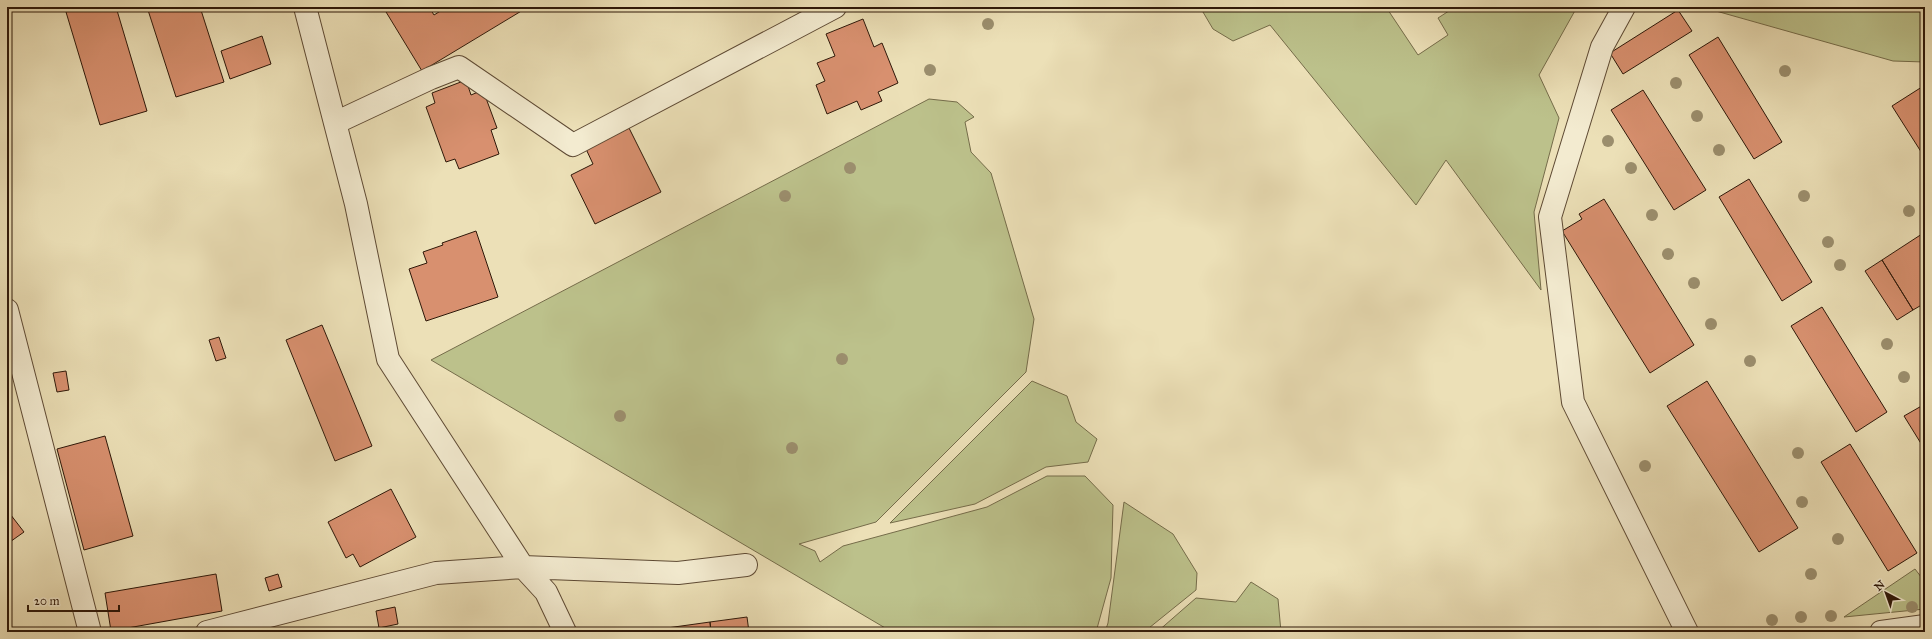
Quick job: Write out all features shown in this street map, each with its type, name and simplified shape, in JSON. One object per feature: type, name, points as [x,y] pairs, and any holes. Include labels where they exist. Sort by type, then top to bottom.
[{"type":"street","points":[[305,7],[356,204],[388,359],[522,567],[546,592],[565,632]]},
{"type":"street","points":[[335,123],[431,78],[460,67],[573,145],[835,7]]},
{"type":"street","points":[[1624,7],[1602,47],[1550,217],[1573,402],[1686,632]]},
{"type":"street","points":[[7,310],[90,632]]},
{"type":"street","points":[[207,632],[436,573],[522,567],[678,573],[746,565]]},
{"type":"street","points":[[1881,632],[1925,626]]},
{"type":"green space","points":[[1200,7],[1386,7],[1418,55],[1448,35],[1438,18],[1455,7],[1577,7],[1539,75],[1559,118],[1534,212],[1541,290],[1446,160],[1416,205],[1270,25],[1233,41],[1213,29]]},
{"type":"green space","points":[[1713,7],[1925,7],[1925,62],[1893,61],[1716,11]]},
{"type":"green space","points":[[929,99],[957,102],[974,117],[965,122],[971,152],[991,173],[1034,319],[1026,372],[876,522],[799,544],[815,551],[820,562],[843,546],[987,507],[1047,476],[1085,476],[1113,505],[1111,578],[1096,632],[892,632],[431,360]]},
{"type":"green space","points":[[1032,381],[1067,396],[1076,422],[1097,439],[1088,462],[1046,467],[975,504],[890,523]]},
{"type":"green space","points":[[1124,502],[1173,534],[1197,573],[1196,590],[1144,632],[1105,632],[1108,623]]},
{"type":"green space","points":[[1915,569],[1925,582],[1925,609],[1844,617]]},
{"type":"green space","points":[[1251,582],[1278,599],[1281,632],[1157,632],[1196,598],[1236,602]]},
{"type":"building","points":[[82,7],[116,7],[147,111],[100,125],[66,12]]},
{"type":"building","points":[[147,7],[200,7],[224,82],[176,97]]},
{"type":"building","points":[[383,7],[429,7],[434,15],[447,7],[528,7],[422,71]]},
{"type":"building","points":[[1678,10],[1692,31],[1623,74],[1610,53]]},
{"type":"building","points":[[863,19],[874,47],[882,43],[898,83],[878,92],[882,101],[861,110],[857,101],[827,114],[816,85],[825,81],[817,63],[835,56],[826,34]]},
{"type":"building","points":[[262,36],[271,64],[230,79],[221,51]]},
{"type":"building","points":[[1718,37],[1782,142],[1754,159],[1689,55]]},
{"type":"building","points":[[466,80],[471,95],[483,90],[497,128],[491,130],[499,154],[459,169],[455,159],[446,162],[426,107],[435,103],[432,93]]},
{"type":"building","points":[[1925,85],[1925,158],[1892,106]]},
{"type":"building","points":[[1643,90],[1706,190],[1674,210],[1611,110]]},
{"type":"building","points":[[629,128],[661,192],[595,224],[571,175],[593,164],[586,149]]},
{"type":"building","points":[[1749,179],[1812,282],[1782,301],[1719,197]]},
{"type":"building","points":[[1604,199],[1694,345],[1650,373],[1562,231],[1582,219],[1579,214]]},
{"type":"building","points":[[476,231],[498,297],[426,321],[409,269],[427,263],[423,252],[443,245],[442,243]]},
{"type":"building","points":[[1925,232],[1925,303],[1913,310],[1882,260]]},
{"type":"building","points":[[1882,260],[1913,310],[1897,320],[1865,271]]},
{"type":"building","points":[[1822,307],[1887,412],[1856,432],[1791,326]]},
{"type":"building","points":[[322,325],[372,446],[335,461],[286,340]]},
{"type":"building","points":[[219,337],[226,358],[216,361],[209,340]]},
{"type":"building","points":[[66,371],[69,390],[57,392],[53,373]]},
{"type":"building","points":[[1707,381],[1798,528],[1759,552],[1667,406]]},
{"type":"building","points":[[1925,404],[1925,450],[1904,416]]},
{"type":"building","points":[[105,436],[133,536],[84,550],[57,449]]},
{"type":"building","points":[[1850,444],[1917,553],[1888,571],[1821,462]]},
{"type":"building","points":[[391,489],[416,537],[360,567],[353,554],[346,558],[328,522]]},
{"type":"building","points":[[7,510],[24,532],[7,544]]},
{"type":"building","points":[[216,574],[222,611],[111,631],[105,593]]},
{"type":"building","points":[[278,574],[282,587],[269,591],[265,578]]},
{"type":"building","points":[[395,607],[398,624],[379,628],[376,611]]},
{"type":"building","points":[[747,617],[749,632],[711,632],[710,622]]},
{"type":"building","points":[[710,622],[711,632],[668,632],[667,628]]},
{"type":"building","points":[[663,628],[664,632],[639,632],[639,629]]},
{"type":"building","points":[[639,629],[639,632],[611,632],[611,630]]}]
